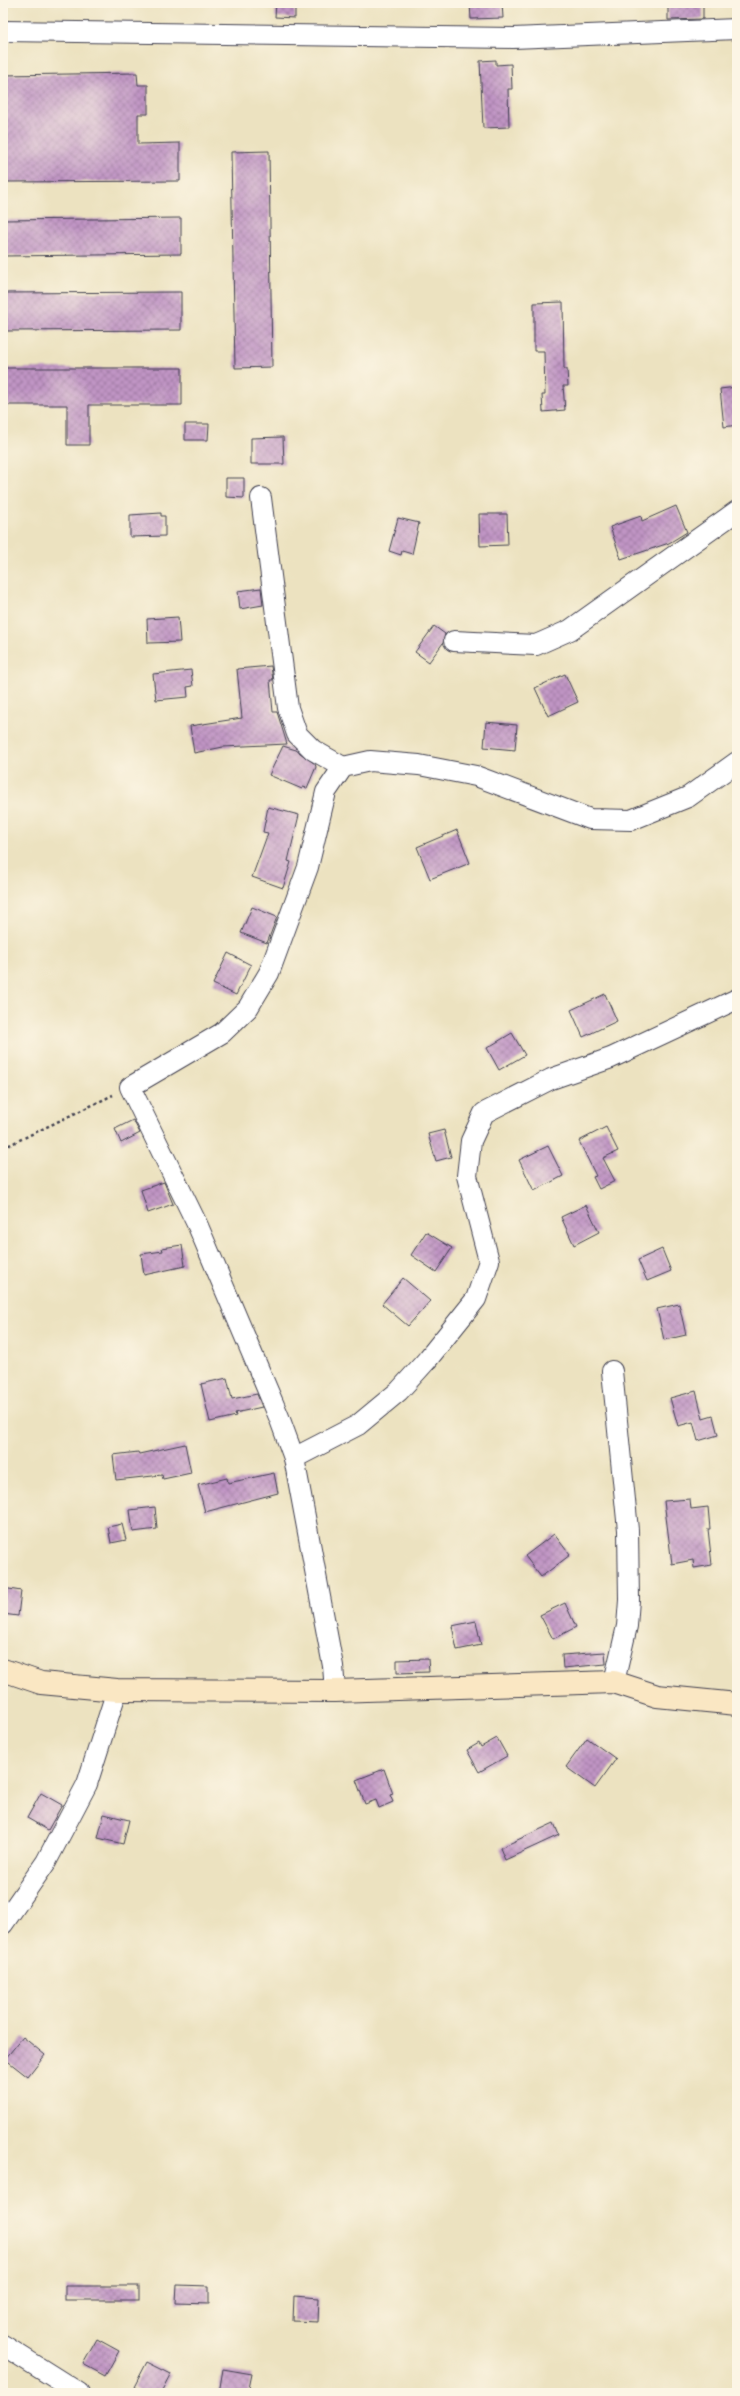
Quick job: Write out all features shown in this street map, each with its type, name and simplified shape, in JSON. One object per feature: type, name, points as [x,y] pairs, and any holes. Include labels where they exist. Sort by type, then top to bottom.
[{"type":"street","points":[[3,31],[513,38],[737,29]]},
{"type":"street","points":[[261,498],[288,708],[297,734],[313,750],[344,767]]},
{"type":"street","points":[[454,641],[536,644],[570,630],[737,511]]},
{"type":"street","points":[[335,1691],[333,1666],[294,1458],[280,1417],[198,1226],[130,1087],[222,1033],[248,1008],[269,973],[308,867],[326,792],[344,767],[370,761],[419,765],[476,776],[590,819],[631,820],[688,797],[737,762]]},
{"type":"street","points":[[294,1458],[358,1425],[399,1391],[427,1360],[476,1299],[489,1261],[467,1176],[471,1141],[484,1113],[551,1079],[611,1058],[737,999]]},
{"type":"street","points":[[612,1371],[628,1530],[629,1600],[627,1626],[614,1682]]},
{"type":"street","points":[[3,1670],[40,1683],[117,1690],[335,1691],[614,1682],[656,1696],[737,1704]]},
{"type":"street","points":[[3,1924],[46,1862],[87,1784],[117,1690]]},
{"type":"street","points":[[3,2345],[78,2393]]},
{"type":"path","points":[[3,1148],[130,1087]]},
{"type":"building","points":[[276,3],[295,3],[295,18],[275,17]]},
{"type":"building","points":[[470,3],[502,3],[503,18],[471,19]]},
{"type":"building","points":[[668,3],[703,3],[703,19],[668,20]]},
{"type":"building","points":[[496,60],[496,65],[511,64],[512,89],[508,89],[509,127],[483,128],[480,61]]},
{"type":"building","points":[[137,73],[138,85],[148,85],[148,114],[138,114],[138,144],[180,143],[180,181],[3,182],[3,75]]},
{"type":"building","points":[[269,151],[272,367],[235,368],[231,152]]},
{"type":"building","points":[[181,218],[181,254],[3,256],[3,220]]},
{"type":"building","points":[[181,292],[181,330],[3,331],[3,293]]},
{"type":"building","points":[[563,302],[564,369],[567,369],[568,386],[563,386],[565,410],[543,412],[542,395],[545,395],[544,351],[534,351],[534,303]]},
{"type":"building","points":[[3,368],[182,368],[182,405],[89,405],[89,445],[67,445],[67,405],[3,405]]},
{"type":"building","points":[[737,387],[737,425],[724,427],[720,389]]},
{"type":"building","points":[[185,424],[209,424],[208,440],[185,440]]},
{"type":"building","points":[[283,437],[284,464],[251,464],[251,438]]},
{"type":"building","points":[[226,478],[244,478],[244,498],[226,497]]},
{"type":"building","points":[[676,506],[687,532],[669,543],[621,559],[610,527],[641,516],[642,521]]},
{"type":"building","points":[[161,513],[161,516],[165,516],[165,536],[130,537],[130,515]]},
{"type":"building","points":[[479,514],[507,514],[508,545],[480,546]]},
{"type":"building","points":[[398,518],[419,523],[412,554],[402,551],[401,555],[389,551]]},
{"type":"building","points":[[261,588],[263,605],[240,609],[238,591]]},
{"type":"building","points":[[178,617],[180,642],[148,643],[147,619]]},
{"type":"building","points":[[434,626],[445,634],[443,643],[429,662],[415,652]]},
{"type":"building","points":[[271,666],[273,680],[270,680],[273,712],[277,712],[287,744],[223,747],[194,753],[190,726],[242,718],[237,669]]},
{"type":"building","points":[[191,670],[193,686],[187,687],[188,697],[156,700],[153,674]]},
{"type":"building","points":[[565,674],[578,702],[548,716],[535,688]]},
{"type":"building","points":[[486,722],[517,725],[515,750],[484,747]]},
{"type":"building","points":[[283,746],[296,750],[315,764],[316,767],[307,788],[303,787],[302,789],[269,775]]},
{"type":"building","points":[[268,807],[299,815],[288,861],[291,862],[283,888],[252,877],[268,833],[263,832]]},
{"type":"building","points":[[457,830],[470,863],[430,879],[417,847]]},
{"type":"building","points":[[252,907],[277,917],[267,943],[241,933]]},
{"type":"building","points":[[228,953],[251,965],[236,995],[213,984]]},
{"type":"building","points":[[605,994],[617,1021],[583,1037],[571,1010]]},
{"type":"building","points":[[512,1033],[525,1055],[499,1070],[487,1048]]},
{"type":"building","points":[[133,1120],[140,1133],[121,1143],[115,1129]]},
{"type":"building","points":[[606,1127],[618,1151],[603,1158],[615,1181],[599,1189],[593,1177],[596,1176],[579,1141]]},
{"type":"building","points":[[444,1130],[451,1157],[436,1161],[428,1134]]},
{"type":"building","points":[[548,1146],[563,1176],[534,1191],[519,1160]]},
{"type":"building","points":[[164,1182],[173,1204],[148,1213],[141,1190]]},
{"type":"building","points":[[586,1205],[599,1232],[574,1245],[561,1217]]},
{"type":"building","points":[[426,1232],[452,1248],[436,1272],[411,1255]]},
{"type":"building","points":[[182,1245],[185,1266],[144,1275],[141,1254],[163,1251],[162,1248]]},
{"type":"building","points":[[662,1249],[671,1271],[647,1281],[638,1260]]},
{"type":"building","points":[[403,1278],[430,1301],[408,1326],[382,1304]]},
{"type":"building","points":[[679,1304],[686,1335],[664,1340],[657,1309]]},
{"type":"building","points":[[227,1378],[232,1399],[257,1394],[262,1407],[235,1413],[236,1416],[210,1422],[201,1384]]},
{"type":"building","points":[[696,1391],[703,1419],[713,1416],[718,1435],[698,1441],[693,1422],[678,1426],[670,1398]]},
{"type":"building","points":[[185,1444],[191,1473],[163,1479],[162,1475],[116,1480],[113,1455],[138,1452],[139,1454]]},
{"type":"building","points":[[274,1473],[278,1493],[205,1512],[198,1485],[227,1478],[228,1483]]},
{"type":"building","points":[[690,1499],[691,1509],[708,1507],[710,1529],[708,1529],[712,1565],[694,1568],[693,1560],[672,1564],[664,1501]]},
{"type":"building","points":[[155,1507],[157,1529],[133,1532],[130,1510]]},
{"type":"building","points":[[122,1524],[126,1540],[111,1543],[108,1527]]},
{"type":"building","points":[[554,1534],[570,1555],[541,1577],[525,1556]]},
{"type":"building","points":[[3,1588],[21,1591],[18,1616],[3,1614]]},
{"type":"building","points":[[565,1603],[576,1627],[553,1639],[540,1615]]},
{"type":"building","points":[[476,1621],[481,1645],[457,1650],[452,1626]]},
{"type":"building","points":[[605,1652],[606,1664],[563,1668],[562,1655]]},
{"type":"building","points":[[428,1659],[429,1672],[397,1673],[397,1660]]},
{"type":"building","points":[[497,1738],[507,1756],[479,1772],[467,1750],[479,1743],[481,1747]]},
{"type":"building","points":[[587,1738],[616,1759],[595,1788],[566,1767]]},
{"type":"building","points":[[384,1769],[393,1794],[390,1795],[393,1802],[379,1808],[376,1800],[365,1804],[356,1780]]},
{"type":"building","points":[[41,1793],[62,1805],[48,1830],[27,1818]]},
{"type":"building","points":[[104,1814],[129,1820],[123,1844],[98,1838]]},
{"type":"building","points":[[554,1823],[559,1835],[505,1860],[500,1848]]},
{"type":"building","points":[[23,2037],[45,2055],[28,2077],[5,2059]]},
{"type":"building","points":[[177,2285],[209,2286],[209,2304],[176,2303]]},
{"type":"building","points":[[65,2286],[139,2286],[139,2300],[65,2300]]},
{"type":"building","points":[[294,2296],[319,2298],[318,2322],[293,2321]]},
{"type":"building","points":[[97,2339],[119,2351],[105,2376],[83,2364]]},
{"type":"building","points":[[147,2362],[171,2374],[161,2393],[145,2393],[134,2387]]},
{"type":"building","points":[[223,2369],[252,2374],[248,2393],[219,2393]]}]
